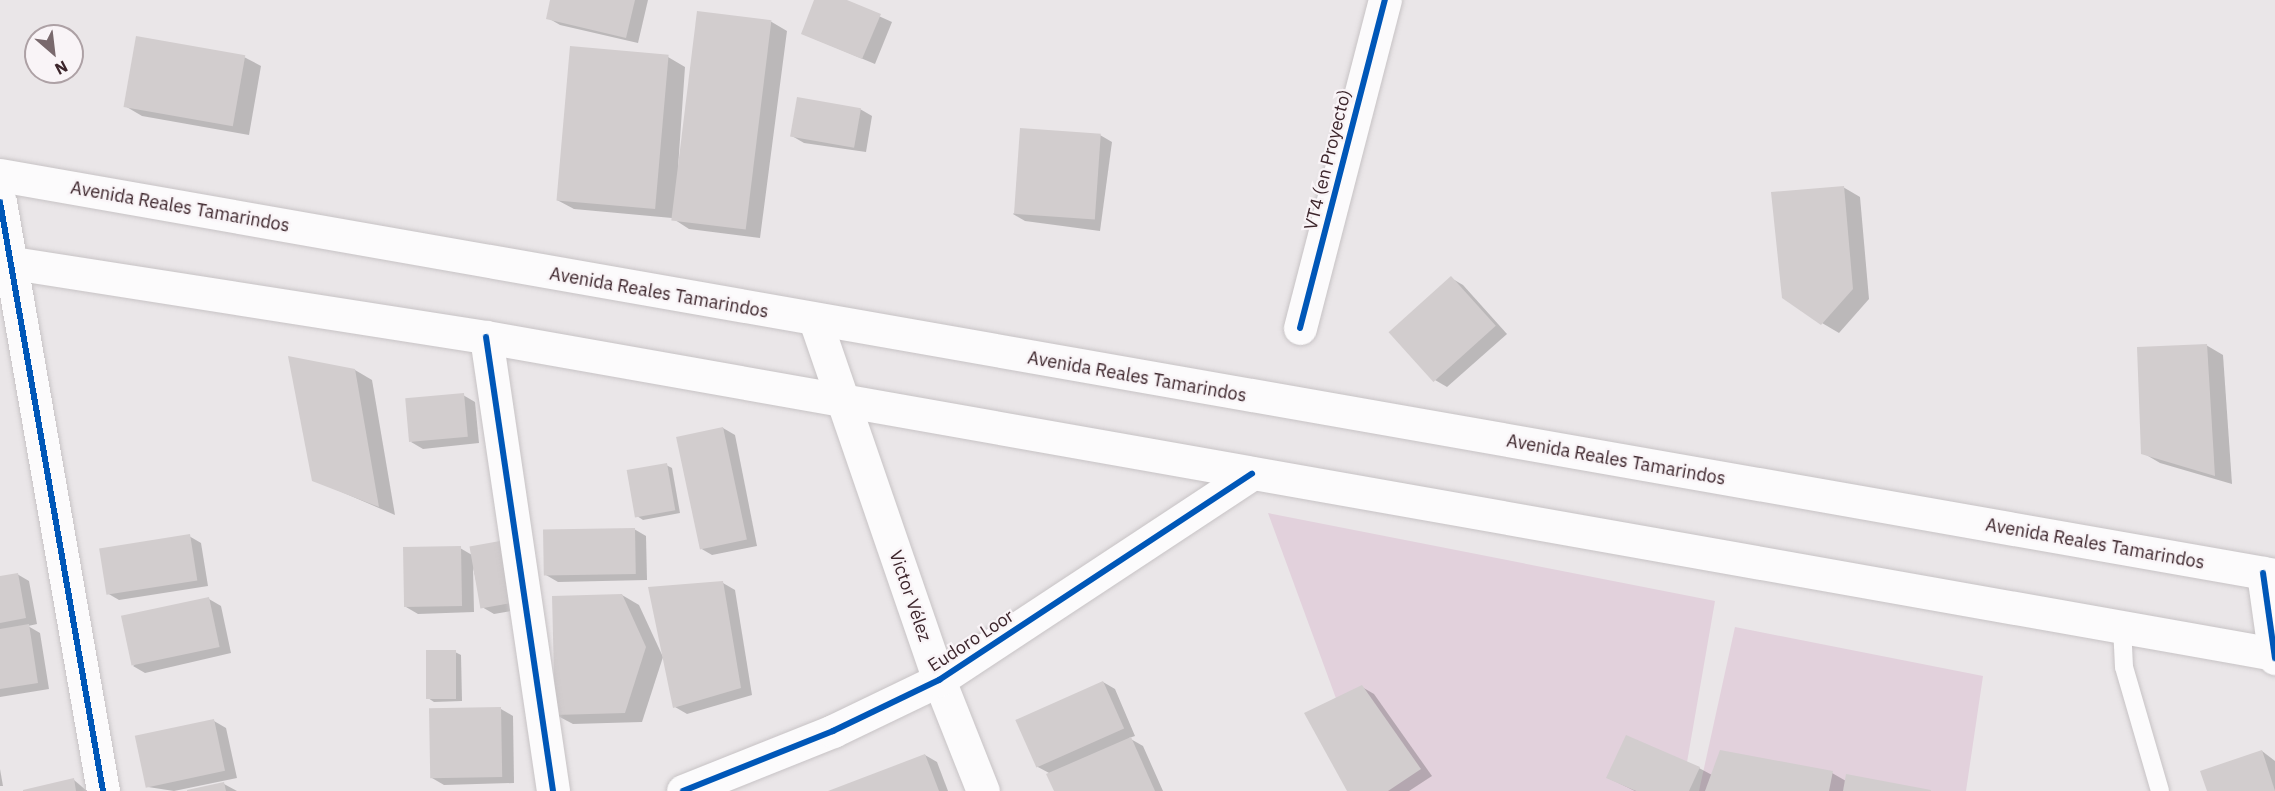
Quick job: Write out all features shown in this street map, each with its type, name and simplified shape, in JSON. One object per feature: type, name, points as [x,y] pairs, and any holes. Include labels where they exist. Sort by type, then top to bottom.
[{"type":"main road","name":"VT4 (en Proyecto)","points":[[1300,328],[1385,0]]},
{"type":"main road","name":"Avenida Reales Tamarindos","points":[[0,175],[814,321],[2269,574]]},
{"type":"main road","points":[[0,202],[5,262],[103,791]]},
{"type":"main road","points":[[5,262],[486,337],[2122,626],[2274,655],[2269,574]]},
{"type":"main road","name":"Victor Vélez","points":[[814,321],[939,680],[983,791]]},
{"type":"main road","points":[[486,337],[553,791]]},
{"type":"main road","name":"Eudoro Loor","points":[[683,791],[833,731],[939,680],[1252,474]]},
{"type":"lane","points":[[2122,626],[2124,667],[2160,791]]},
{"type":"shaded area","points":[[1268,513],[1715,601],[1682,791],[1370,791]]},
{"type":"shaded area","points":[[1735,627],[1983,676],[1966,791],[1699,791]]},
{"type":"building","points":[[550,0],[635,0],[626,38],[546,19]]},
{"type":"building","points":[[814,0],[847,0],[881,14],[862,59],[801,34]]},
{"type":"building","points":[[697,11],[771,20],[746,230],[671,220]]},
{"type":"building","points":[[136,36],[245,55],[233,126],[123,107]]},
{"type":"building","points":[[570,46],[669,55],[655,209],[556,200]]},
{"type":"building","points":[[797,97],[861,108],[854,148],[790,136]]},
{"type":"building","points":[[1020,128],[1101,134],[1095,219],[1014,214]]},
{"type":"building","points":[[1844,186],[1853,289],[1821,325],[1782,298],[1771,192]]},
{"type":"building","points":[[1451,276],[1496,326],[1433,382],[1389,332]]},
{"type":"building","points":[[2207,344],[2215,476],[2141,454],[2137,347]]},
{"type":"building","points":[[288,356],[355,369],[379,507],[312,481]]},
{"type":"building","points":[[464,393],[468,437],[409,442],[405,398]]},
{"type":"building","points":[[723,427],[747,539],[700,549],[676,437]]},
{"type":"building","points":[[667,463],[675,510],[635,517],[627,470]]},
{"type":"building","points":[[635,528],[636,574],[544,576],[543,530]]},
{"type":"building","points":[[190,534],[197,580],[106,595],[99,548]]},
{"type":"building","points":[[500,541],[511,603],[480,608],[469,546]]},
{"type":"building","points":[[461,546],[462,606],[404,607],[403,547]]},
{"type":"building","points":[[18,573],[26,618],[0,623],[0,576]]},
{"type":"building","points":[[723,581],[741,688],[673,708],[648,587]]},
{"type":"building","points":[[622,594],[646,647],[625,713],[555,715],[552,596]]},
{"type":"building","points":[[209,597],[220,647],[132,666],[121,616]]},
{"type":"building","points":[[29,624],[38,683],[0,689],[0,629]]},
{"type":"building","points":[[426,650],[456,650],[456,699],[426,699]]},
{"type":"building","points":[[1103,681],[1124,729],[1036,768],[1015,720]]},
{"type":"building","points":[[1362,685],[1421,769],[1388,791],[1347,791],[1304,713]]},
{"type":"building","points":[[501,707],[502,777],[430,778],[429,708]]},
{"type":"building","points":[[214,719],[225,771],[146,788],[135,736]]},
{"type":"building","points":[[1626,735],[1700,767],[1689,791],[1636,791],[1606,778]]},
{"type":"building","points":[[1131,737],[1155,791],[1054,791],[1046,774]]},
{"type":"building","points":[[1720,750],[1833,771],[1829,791],[1705,791]]},
{"type":"building","points":[[2262,750],[2275,791],[2207,791],[2200,771]]},
{"type":"building","points":[[925,754],[939,791],[828,791]]},
{"type":"building","points":[[1846,774],[1931,790],[1931,791],[1843,791]]},
{"type":"building","points":[[74,778],[76,791],[23,791],[23,790]]},
{"type":"building","points":[[224,782],[226,791],[187,791],[187,790]]},
{"type":"cycle path","points":[[1300,328],[1385,0]]},
{"type":"cycle path","points":[[0,202],[103,791]]},
{"type":"cycle path","points":[[486,337],[553,791]]},
{"type":"cycle path","points":[[683,791],[833,731],[939,680],[1252,474]]},
{"type":"cycle path","points":[[2263,573],[2275,658]]}]
